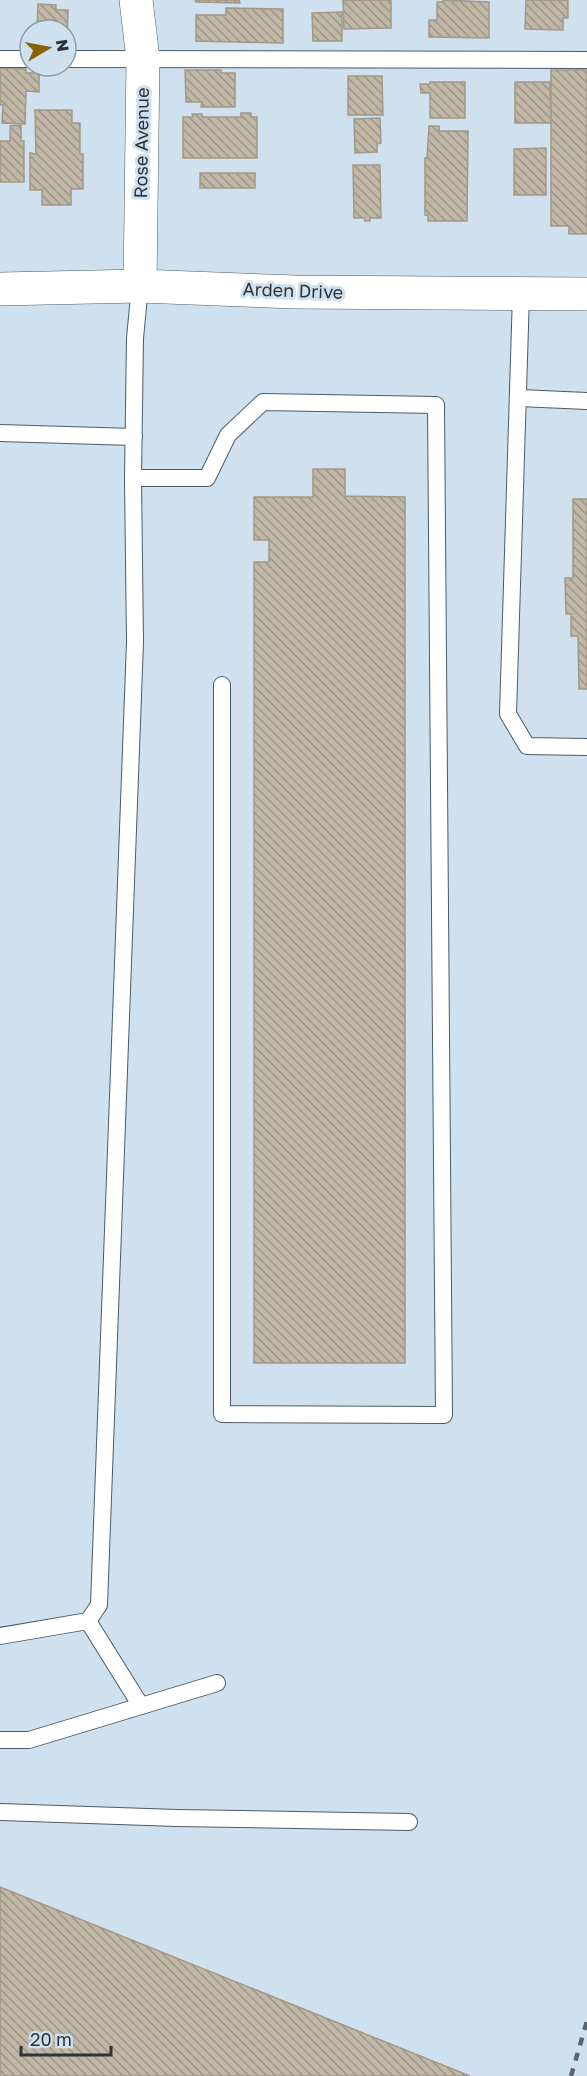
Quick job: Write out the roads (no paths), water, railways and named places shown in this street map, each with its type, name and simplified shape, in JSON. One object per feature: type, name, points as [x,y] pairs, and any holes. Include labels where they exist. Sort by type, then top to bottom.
[{"type":"street","name":"Rose Avenue","points":[[136,0],[142,59],[140,286]]},
{"type":"street","name":"Arden Drive","points":[[0,289],[140,286],[295,292],[587,294]]},
{"type":"lane","points":[[0,59],[18,59]]},
{"type":"lane","points":[[78,59],[587,60]]},
{"type":"lane","points":[[0,1636],[88,1621],[99,1605],[135,642],[133,478],[135,338],[140,286]]},
{"type":"lane","points":[[521,294],[508,714],[527,746],[587,747]]},
{"type":"lane","points":[[519,398],[587,401]]},
{"type":"lane","points":[[133,478],[207,478],[228,435],[263,402],[436,405],[444,1415],[222,1414],[222,685]]},
{"type":"lane","points":[[0,433],[134,437]]},
{"type":"lane","points":[[88,1621],[141,1706]]},
{"type":"lane","points":[[0,1740],[29,1740],[217,1683]]},
{"type":"lane","points":[[0,1812],[409,1822]]},
{"type":"railway","points":[[571,2076],[587,2021]]}]
